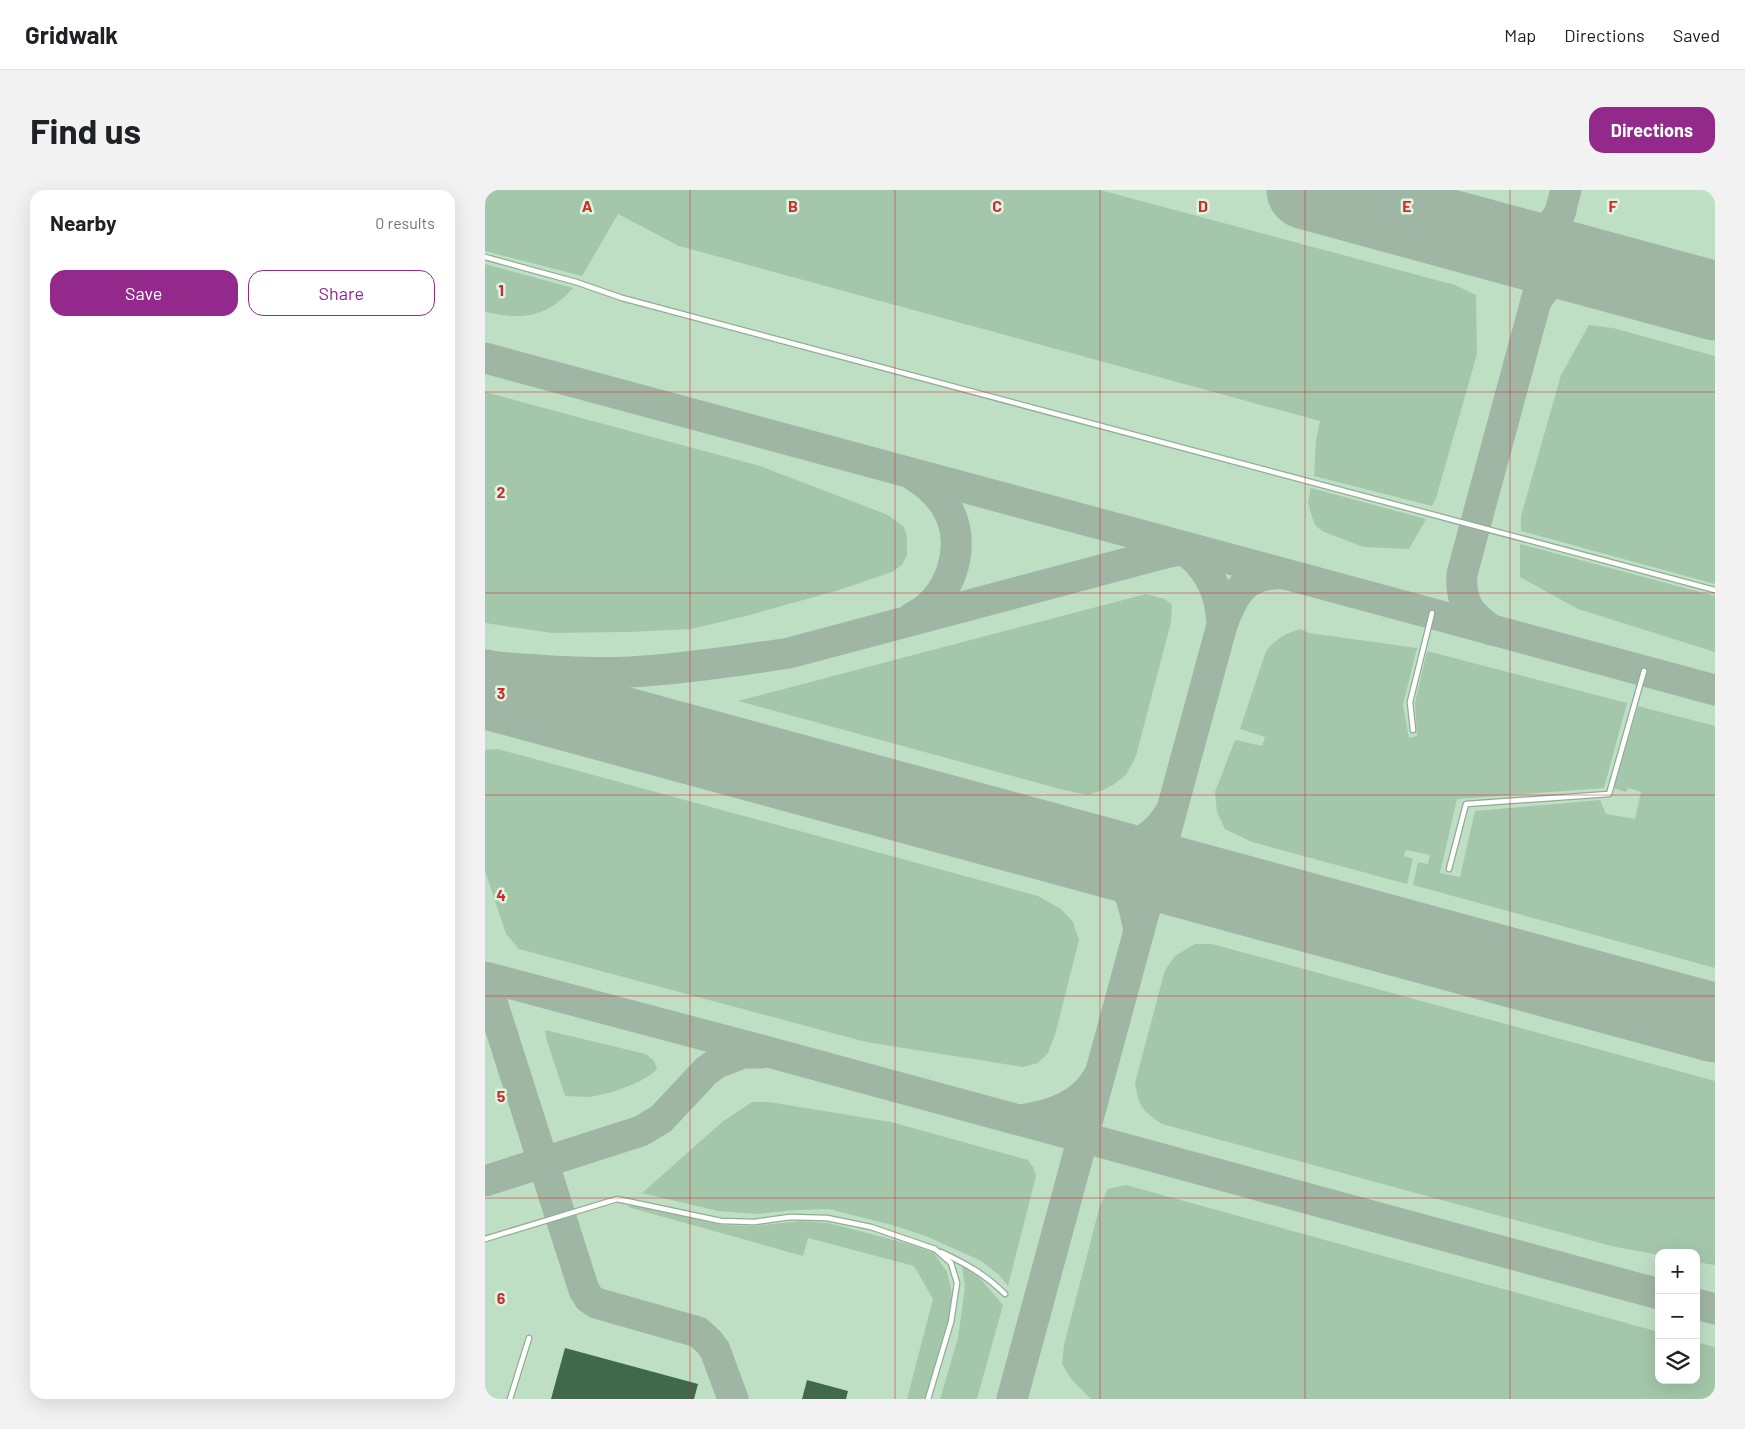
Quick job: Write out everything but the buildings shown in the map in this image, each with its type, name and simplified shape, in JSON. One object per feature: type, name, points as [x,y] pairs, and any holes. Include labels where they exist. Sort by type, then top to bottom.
[{"type":"lane","points":[[485,257],[576,282],[641,303],[1715,590]]},
{"type":"lane","points":[[1413,730],[1410,702],[1432,613]]},
{"type":"lane","points":[[1449,869],[1466,804],[1609,794],[1644,671]]},
{"type":"lane","points":[[485,1239],[617,1199],[721,1221],[754,1222],[790,1217],[827,1218],[871,1227],[935,1249],[989,1278],[1005,1294]]},
{"type":"lane","points":[[928,1399],[951,1322],[957,1283],[951,1263],[935,1249]]},
{"type":"lane","points":[[510,1399],[529,1338]]},
{"type":"shaded area","points":[[485,190],[1715,190],[1715,1399],[485,1399]]},
{"type":"shaded area","points":[[485,190],[1100,190],[1455,285],[1476,295],[1477,354],[1436,498],[1432,506],[1314,476],[1316,440],[1320,421],[679,246],[618,214],[582,276],[485,251]]},
{"type":"shaded area","points":[[485,264],[573,288],[553,306],[533,314],[511,316],[485,312]]},
{"type":"shaded area","points":[[1589,325],[1613,328],[1715,356],[1715,584],[1521,531],[1521,516],[1561,375]]},
{"type":"shaded area","points":[[485,392],[760,466],[888,515],[904,527],[907,537],[907,555],[902,565],[892,572],[839,590],[691,629],[552,633],[485,623]]},
{"type":"shaded area","points":[[1311,488],[1426,519],[1409,549],[1363,547],[1322,531],[1315,525],[1308,502]]},
{"type":"shaded area","points":[[1520,544],[1715,596],[1715,652],[1578,609],[1520,577]]},
{"type":"shaded area","points":[[1146,594],[1165,599],[1172,605],[1171,622],[1136,756],[1126,775],[1113,785],[1087,795],[738,701]]},
{"type":"shaded area","points":[[1301,629],[1309,633],[1417,648],[1403,705],[1409,738],[1417,736],[1415,703],[1427,651],[1627,703],[1604,788],[1457,799],[1440,873],[1460,877],[1475,811],[1600,800],[1606,814],[1635,819],[1641,792],[1628,788],[1626,792],[1613,788],[1638,706],[1715,726],[1715,968],[1413,885],[1418,862],[1428,864],[1430,855],[1406,850],[1404,856],[1413,859],[1407,884],[1252,842],[1225,829],[1217,812],[1215,792],[1235,740],[1262,746],[1265,737],[1240,729],[1266,651],[1281,637]]},
{"type":"shaded area","points":[[498,749],[1038,896],[1061,909],[1073,922],[1079,940],[1055,1035],[1048,1053],[1038,1063],[1023,1067],[866,1042],[519,949],[506,934],[485,871],[485,750]]},
{"type":"shaded area","points":[[1195,944],[1212,944],[1715,1081],[1715,1265],[1700,1263],[1700,1249],[1655,1249],[1655,1254],[1611,1246],[1162,1124],[1150,1115],[1140,1103],[1135,1083],[1165,970],[1175,956]]},
{"type":"shaded area","points":[[545,1030],[646,1054],[654,1061],[657,1069],[644,1079],[605,1094],[588,1097],[565,1096]]},
{"type":"shaded area","points":[[752,1102],[769,1102],[891,1122],[1028,1160],[1036,1176],[1008,1286],[999,1275],[981,1261],[928,1237],[892,1225],[829,1209],[758,1214],[718,1211],[642,1193],[722,1122]]},
{"type":"shaded area","points":[[1126,1185],[1655,1331],[1655,1384],[1700,1384],[1700,1343],[1715,1347],[1715,1399],[1091,1399],[1072,1380],[1062,1364],[1064,1345],[1100,1205],[1108,1189]]},
{"type":"shaded area","points":[[630,1204],[722,1225],[753,1226],[801,1221],[829,1223],[909,1244],[934,1253],[947,1272],[951,1288],[952,1305],[946,1349],[930,1399],[907,1399],[933,1299],[914,1266],[808,1238],[803,1256],[628,1207]]},
{"type":"shaded area","points":[[962,1266],[978,1276],[1003,1305],[977,1399],[940,1399],[958,1338],[965,1287]]},
{"type":"taxiway","points":[[1492,630],[1477,619],[1468,607],[1463,592],[1462,574],[1566,190]]},
{"type":"taxiway","points":[[1493,241],[1515,242],[1533,238],[1548,228],[1561,211]]},
{"type":"taxiway","points":[[1536,301],[1549,285],[1563,275],[1571,272],[1601,270]]},
{"type":"taxiway","points":[[485,358],[1715,690]]},
{"type":"taxiway","points":[[913,475],[933,490],[945,505],[954,524],[956,540],[952,571],[946,585],[926,609],[913,617]]},
{"type":"taxiway","points":[[1179,547],[1198,562],[1211,580],[1219,601],[1222,625]]},
{"type":"taxiway","points":[[485,666],[576,672],[630,672],[690,667],[789,653],[1186,549]]},
{"type":"taxiway","points":[[1012,1399],[1222,625],[1231,603],[1243,586],[1260,576],[1284,574]]},
{"type":"taxiway","points":[[485,692],[498,693]]},
{"type":"taxiway","points":[[1093,854],[1120,851],[1138,844],[1157,829],[1171,811]]},
{"type":"taxiway","points":[[1093,854],[1114,869],[1121,877],[1131,899],[1139,931]]},
{"type":"taxiway","points":[[485,977],[1655,1293]]},
{"type":"taxiway","points":[[485,980],[584,1290],[589,1298],[596,1303],[698,1332],[715,1350],[733,1399]]},
{"type":"taxiway","points":[[485,1181],[641,1131],[661,1119],[706,1071],[717,1063],[743,1053],[761,1053]]},
{"type":"taxiway","points":[[1021,1120],[1065,1108],[1083,1095],[1098,1077]]},
{"type":"taxiway","points":[[1700,1305],[1715,1309]]},
{"type":"runway","points":[[1306,190],[1715,301]]},
{"type":"runway","points":[[485,689],[1715,1023]]}]
